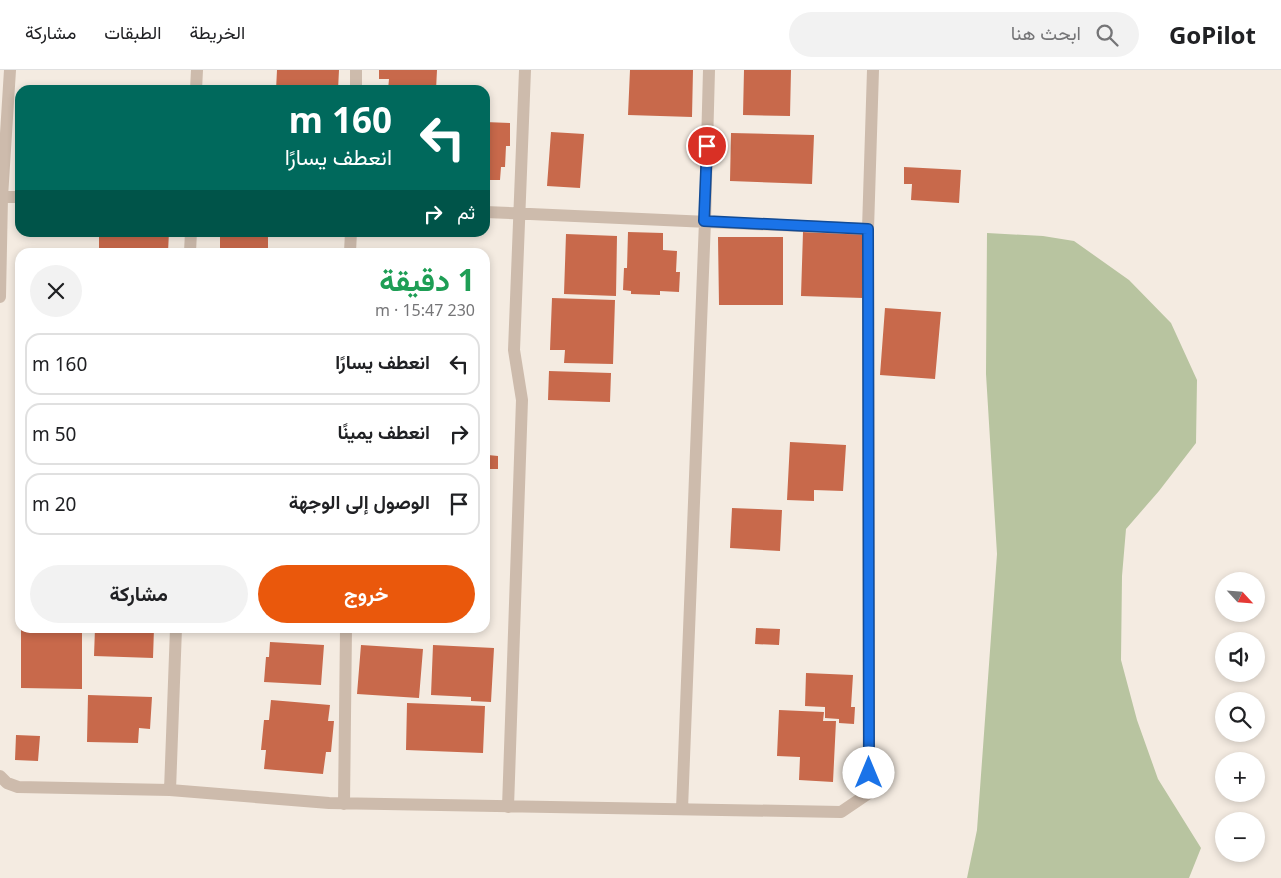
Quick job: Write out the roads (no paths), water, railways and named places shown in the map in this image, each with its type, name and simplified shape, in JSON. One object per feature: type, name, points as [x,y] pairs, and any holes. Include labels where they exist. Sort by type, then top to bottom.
[{"type":"street","points":[[0,297],[2,197],[10,70]]},
{"type":"street","points":[[196,85],[197,70]]},
{"type":"street","points":[[356,70],[356,85]]},
{"type":"street","points":[[508,806],[522,400],[514,350],[525,70]]},
{"type":"street","points":[[682,809],[709,70]]},
{"type":"street","points":[[0,776],[7,783],[18,787],[170,790],[329,804],[841,812],[869,793],[868,229],[873,70]]},
{"type":"street","points":[[2,197],[15,198]]},
{"type":"street","points":[[490,212],[868,229]]},
{"type":"street","points":[[170,790],[176,633]]},
{"type":"street","points":[[344,804],[346,633]]}]
